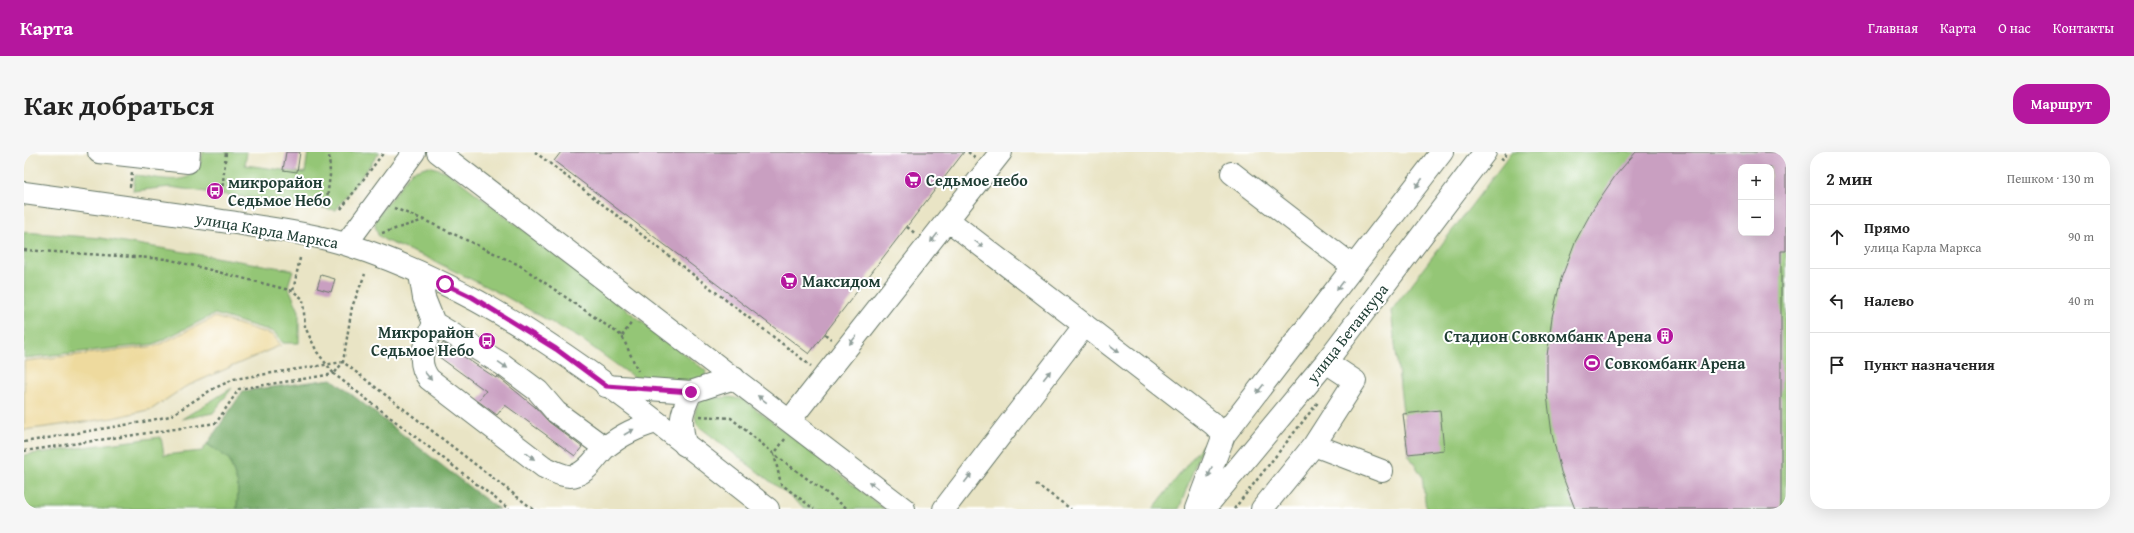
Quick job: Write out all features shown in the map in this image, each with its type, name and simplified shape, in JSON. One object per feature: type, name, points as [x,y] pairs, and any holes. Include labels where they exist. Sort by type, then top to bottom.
[{"type":"main road","points":[[99,152],[188,162],[189,152]]},
{"type":"main road","points":[[438,152],[734,378],[788,428],[904,509]]},
{"type":"main road","points":[[788,428],[824,376],[1001,152]]},
{"type":"main road","points":[[1196,509],[1224,436],[1442,152]]},
{"type":"main road","name":"улица Бетанкура","points":[[1204,509],[1326,362],[1485,152]]},
{"type":"main road","points":[[346,244],[412,153]]},
{"type":"main road","points":[[1232,173],[1354,267]]},
{"type":"main road","name":"улица Карла Маркса","points":[[24,193],[208,219],[319,237],[374,253],[472,297],[556,349],[656,422],[768,509]]},
{"type":"main road","points":[[948,220],[1214,424],[1224,436]]},
{"type":"main road","points":[[420,274],[424,298],[434,323],[538,391],[556,412],[605,448]]},
{"type":"main road","points":[[434,323],[423,350],[421,362],[423,372],[429,379],[544,467],[559,474],[575,476],[587,468],[605,448],[631,430],[656,422]]},
{"type":"main road","points":[[944,509],[1084,325]]},
{"type":"main road","points":[[1262,509],[1314,445],[1355,381],[1326,362]]},
{"type":"main road","points":[[606,386],[659,390],[688,399],[734,378]]},
{"type":"main road","points":[[685,445],[680,422],[688,399]]},
{"type":"main road","points":[[1314,445],[1382,471]]},
{"type":"path","points":[[222,192],[226,152]]},
{"type":"path","points":[[326,207],[330,175],[329,152]]},
{"type":"path","points":[[341,209],[384,152]]},
{"type":"path","points":[[535,152],[824,376]]},
{"type":"path","points":[[390,207],[424,220],[519,265],[622,336],[637,370],[659,390]]},
{"type":"path","points":[[382,233],[424,220]]},
{"type":"path","points":[[24,250],[167,259],[293,291],[303,299],[305,327],[317,352],[334,374],[509,509]]},
{"type":"path","points":[[293,291],[300,258]]},
{"type":"path","points":[[24,451],[216,423],[239,389],[334,374],[342,362],[352,306],[365,274]]},
{"type":"path","points":[[622,336],[627,327]]},
{"type":"path","points":[[24,442],[170,416],[211,390],[234,379],[342,362],[533,509]]},
{"type":"path","points":[[688,399],[698,416],[731,418],[774,454],[848,509]]},
{"type":"path","points":[[788,428],[774,454],[781,484],[814,509]]},
{"type":"path","points":[[1036,484],[1071,509]]},
{"type":"green space","points":[[203,152],[247,152],[245,165],[305,173],[308,152],[380,152],[336,210],[170,187],[133,191],[135,175],[168,179],[187,177],[194,172],[200,164]]},
{"type":"green space","name":"Совкомбанк Арена","points":[[1512,152],[1786,152],[1786,509],[1426,509],[1422,476],[1408,454],[1391,311]]},
{"type":"green space","points":[[429,166],[448,172],[706,371],[705,377],[694,382],[639,381],[581,339],[503,295],[426,257],[386,241],[378,235],[375,225],[376,218],[412,171]]},
{"type":"green space","points":[[24,232],[100,238],[293,270],[288,286],[299,311],[299,343],[283,343],[274,332],[215,314],[154,344],[24,358]]},
{"type":"green space","points":[[332,379],[499,509],[237,509],[238,485],[229,459],[207,444],[243,391]]},
{"type":"green space","points":[[232,388],[213,413],[182,419]]},
{"type":"green space","points":[[730,397],[744,400],[884,509],[806,509],[697,425],[695,417],[696,411],[698,405],[703,399]]},
{"type":"green space","points":[[161,437],[164,455],[202,451],[207,444],[229,459],[238,485],[237,509],[24,509],[24,455]]},
{"type":"green space","points":[[1203,444],[1179,509],[1153,509]]},
{"type":"sand","points":[[215,317],[273,335],[281,345],[185,387],[152,409],[113,418],[24,430],[24,361],[156,346]]},
{"type":"building","points":[[286,152],[300,152],[297,172],[283,170]]},
{"type":"building","name":"Максидом","points":[[561,152],[964,152],[809,354],[554,161]]},
{"type":"building","name":"Стадион Совкомбанк Арена","points":[[1636,152],[1786,152],[1786,251],[1781,251],[1781,509],[1575,509],[1561,472],[1552,434],[1547,395],[1547,356],[1552,317],[1561,279],[1575,242],[1594,207],[1616,175]]},
{"type":"building","points":[[321,275],[335,279],[331,292],[317,288]]},
{"type":"building","points":[[443,343],[496,378],[497,376],[535,407],[549,422],[582,447],[575,456],[505,405],[497,415],[478,401],[486,391],[435,354]]},
{"type":"building","points":[[1440,410],[1444,450],[1408,454],[1403,414]]},
{"type":"place","name":"Седьмое небо","points":[[913,180]]},
{"type":"place","name":"микрорайон Седьмое Небо","points":[[215,191]]},
{"type":"place","name":"Максидом","points":[[789,281]]},
{"type":"place","name":"Стадион Совкомбанк Арена","points":[[1665,336]]},
{"type":"place","name":"Микрорайон Седьмое Небо","points":[[487,341]]},
{"type":"place","name":"Совкомбанк Арена","points":[[1592,363]]},
{"type":"route","points":[[445,284],[472,297],[556,349],[606,386],[691,392]]}]
